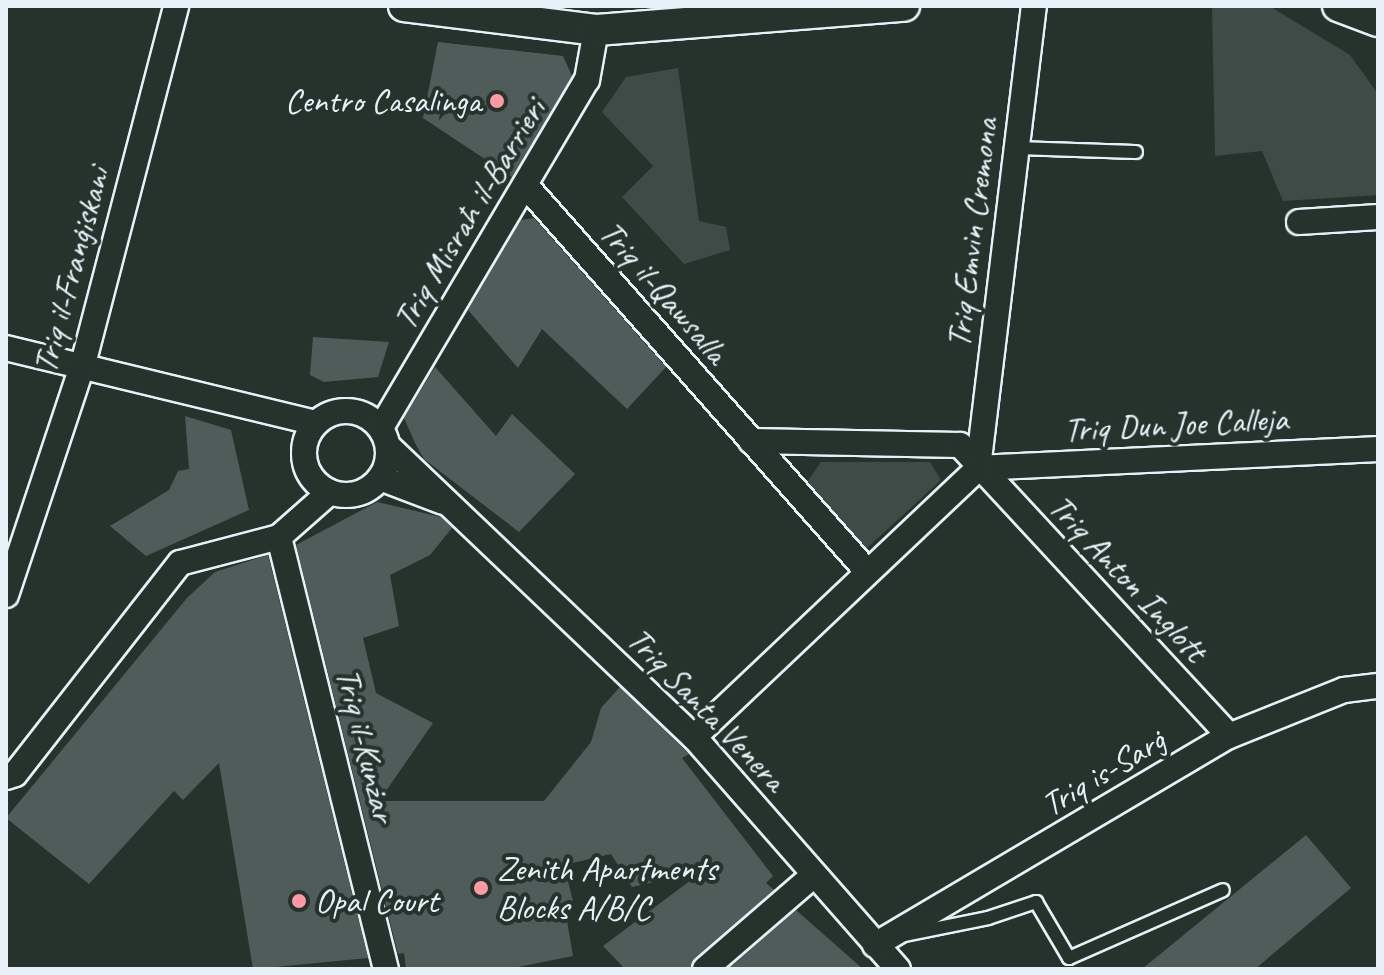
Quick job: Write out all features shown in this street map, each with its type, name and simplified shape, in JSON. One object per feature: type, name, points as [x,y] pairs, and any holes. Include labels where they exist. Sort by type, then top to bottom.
[{"type":"street","name":"Triq il-Franġiskani","points":[[6,595],[83,364],[176,6]]},
{"type":"street","points":[[404,6],[596,30],[635,18],[903,6]]},
{"type":"street","name":"Triq Emvin Cremona","points":[[978,468],[1034,6]]},
{"type":"street","points":[[1357,13],[1378,45]]},
{"type":"street","name":"Triq Misraħ il-Barrieri","points":[[385,436],[587,80],[596,30]]},
{"type":"street","name":"Triq il-Qawsalla","points":[[527,187],[867,571]]},
{"type":"street","points":[[1299,222],[1378,217]]},
{"type":"street","points":[[6,348],[83,364],[316,423]]},
{"type":"street","points":[[339,411],[353,411],[385,436],[380,478],[358,494],[330,492],[310,475],[304,462],[304,448],[316,423],[339,411]]},
{"type":"street","name":"Triq Santa Venera","points":[[385,436],[694,737],[814,875],[883,942],[898,969]]},
{"type":"street","points":[[694,737],[978,468],[960,445],[751,441]]},
{"type":"street","name":"Triq Dun Joe Calleja","points":[[978,468],[1378,449]]},
{"type":"street","name":"Triq Anton Inglott","points":[[978,468],[1229,736]]},
{"type":"street","name":"Triq Santa Venera","points":[[380,478],[457,507]]},
{"type":"street","points":[[6,777],[15,774],[180,563],[279,537],[330,492]]},
{"type":"street","name":"Triq il-Kunżar","points":[[279,537],[386,969]]},
{"type":"street","name":"Triq is-Sarġ","points":[[883,942],[1229,736],[1344,690],[1378,686]]},
{"type":"street","points":[[705,969],[814,875]]},
{"type":"lane","points":[[1016,148],[1136,152]]},
{"type":"lane","points":[[883,942],[988,918],[1036,902],[1069,958],[1223,890]]},
{"type":"shaded area","points":[[1269,6],[1350,55],[1378,94],[1378,195],[1283,201],[1262,151],[1215,156],[1212,8]]},
{"type":"shaded area","points":[[678,68],[699,221],[726,227],[730,250],[684,264],[622,197],[653,166],[602,112],[626,77]]},
{"type":"shaded area","points":[[821,462],[930,462],[941,480],[866,549],[807,482]]},
{"type":"building","name":"Centro Casalinga","points":[[438,42],[563,56],[572,76],[512,177],[423,118]]},
{"type":"building","points":[[534,218],[666,367],[627,409],[542,329],[518,368],[468,310],[521,220]]},
{"type":"building","points":[[313,337],[389,342],[378,377],[324,382],[310,375]]},
{"type":"building","points":[[435,367],[496,436],[512,414],[575,474],[519,532],[424,459],[415,443],[404,418]]},
{"type":"building","points":[[185,416],[231,430],[249,510],[146,556],[110,526],[169,490],[178,471],[189,469]]},
{"type":"building","points":[[377,502],[441,517],[452,528],[430,555],[390,575],[399,626],[363,638],[376,693],[433,723],[379,801],[544,801],[591,742],[601,708],[620,687],[689,754],[682,758],[773,876],[766,883],[774,890],[695,958],[690,969],[625,969],[603,946],[703,871],[632,887],[611,854],[564,865],[573,901],[564,903],[573,956],[508,969],[406,969],[404,953],[398,954],[296,545]]},
{"type":"building","points":[[268,555],[368,958],[253,969],[219,763],[183,800],[174,791],[89,884],[6,818],[187,598],[215,572]]},
{"type":"building","points":[[1306,835],[1351,888],[1255,969],[1142,969]]},
{"type":"building","points":[[796,910],[863,969],[728,969]]},
{"type":"place","name":"Centro Casalinga","points":[[497,101]]},
{"type":"place","name":"Zenith Apartments Blocks A/B/C","points":[[481,888]]},
{"type":"place","name":"Opal Court","points":[[299,901]]}]
